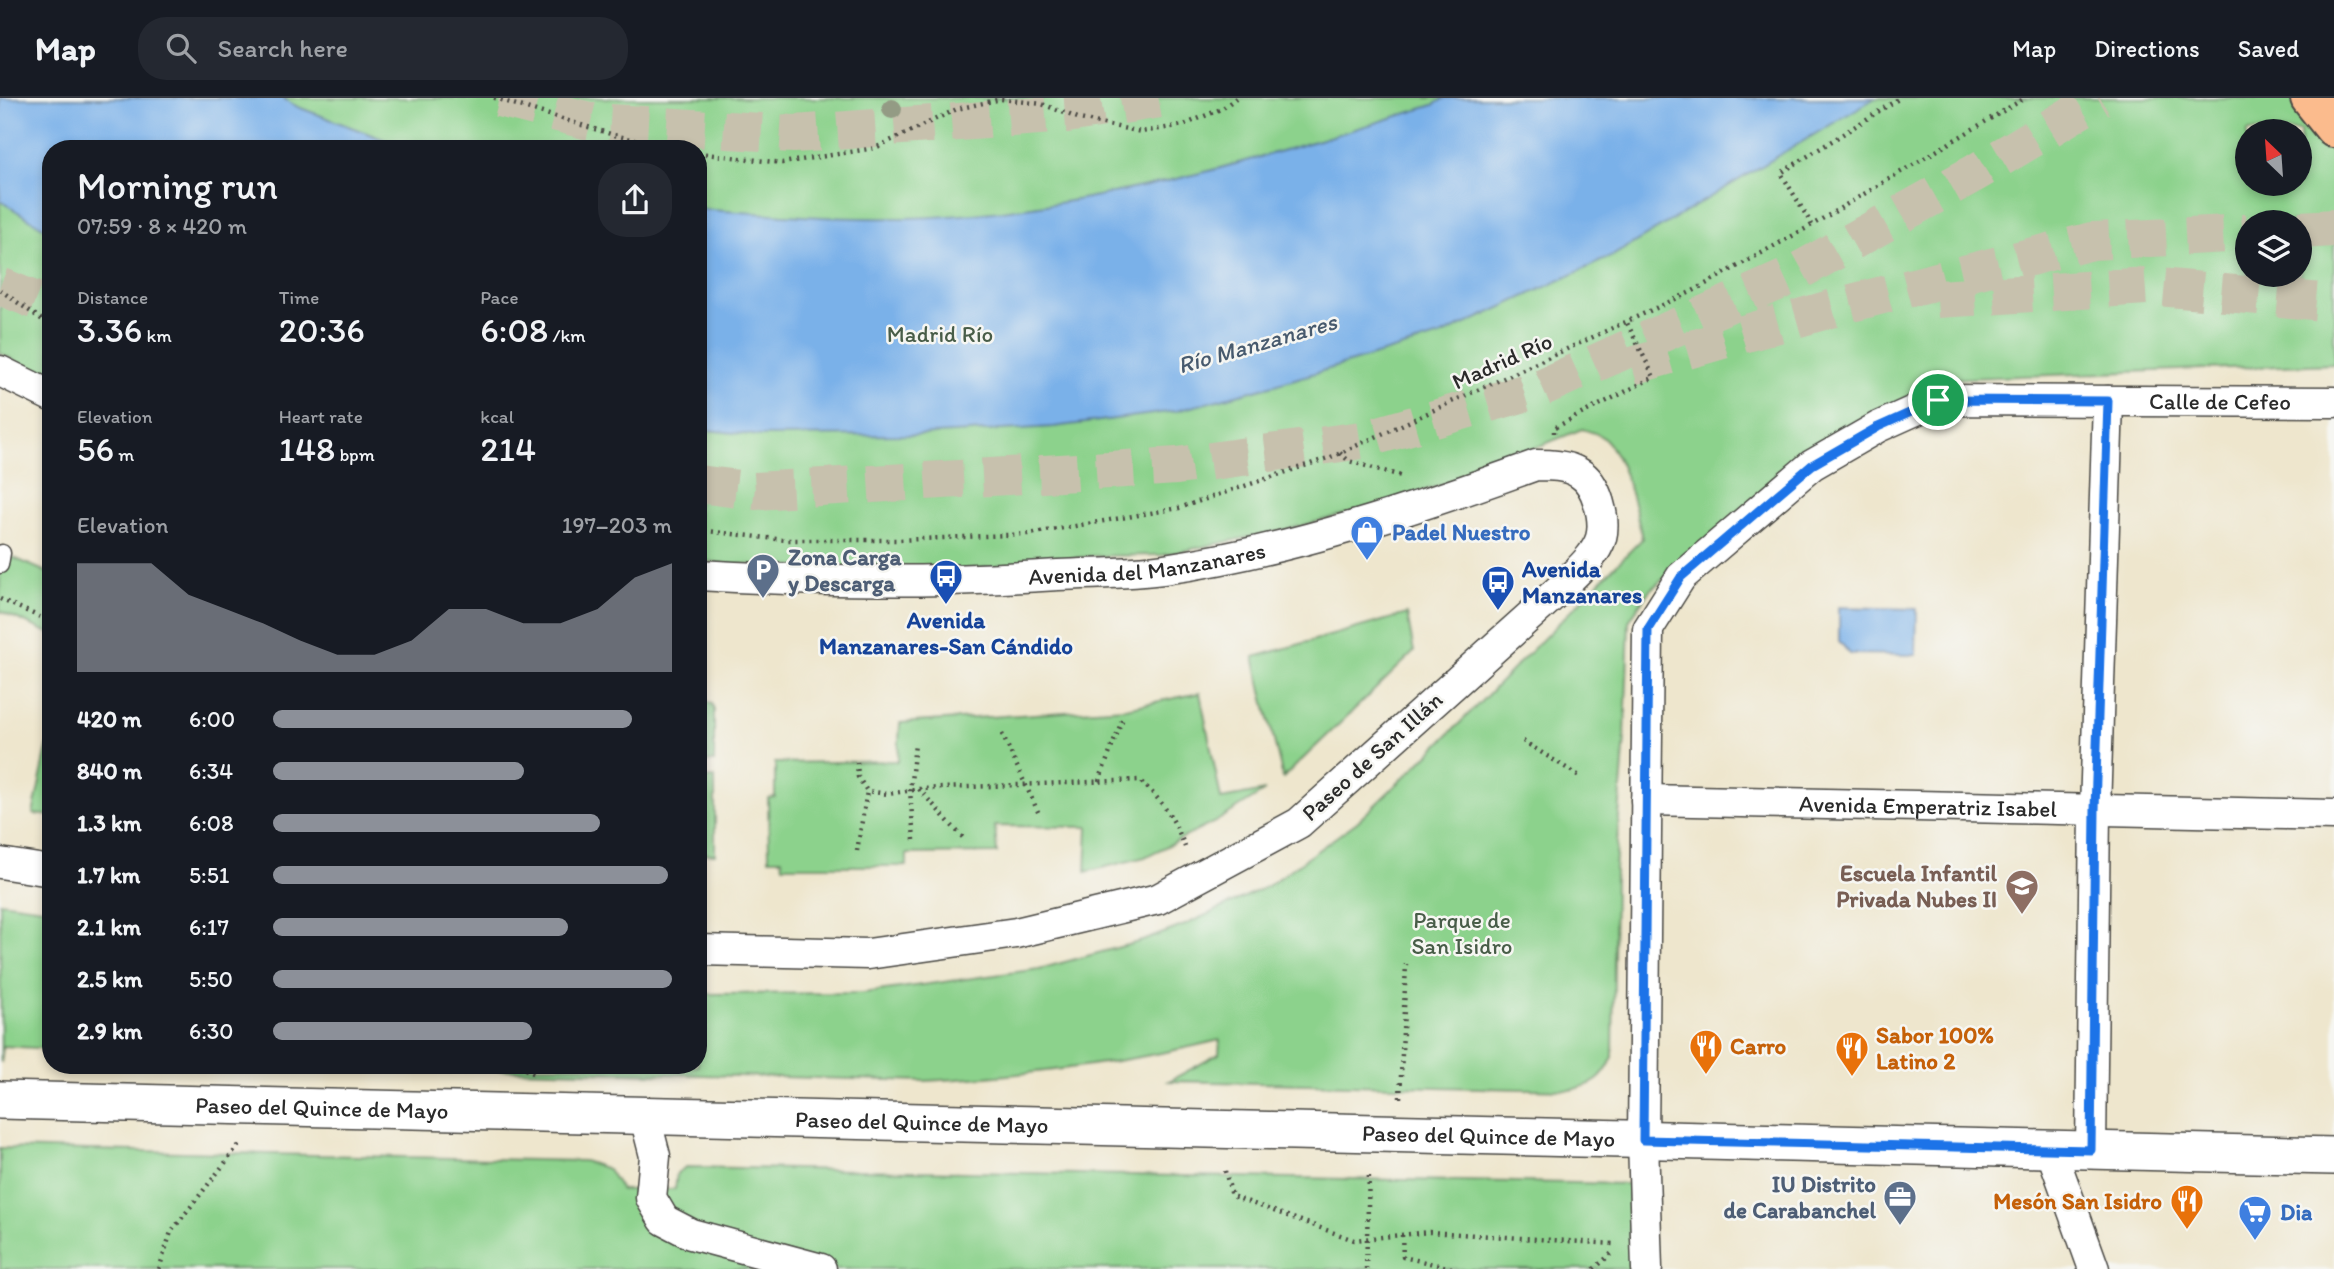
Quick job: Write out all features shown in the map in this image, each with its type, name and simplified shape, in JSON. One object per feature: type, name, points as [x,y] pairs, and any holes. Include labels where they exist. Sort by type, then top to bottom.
[{"type":"street","points":[[0,371],[42,392]]},
{"type":"street","name":"Calle de Cefeo","points":[[1647,1269],[1643,1140],[1648,629],[1681,577],[1812,465],[1878,427],[1938,400],[2334,402]]},
{"type":"street","points":[[2091,1150],[2095,810],[2108,401]]},
{"type":"street","name":"Avenida del Manzanares","points":[[707,576],[802,581],[947,582],[1163,569],[1324,535],[1424,506],[1536,465],[1553,465],[1581,473]]},
{"type":"street","name":"Paseo de San Illán","points":[[707,950],[868,954],[1016,933],[1158,899],[1299,823],[1427,705],[1484,660],[1593,554],[1601,538],[1602,519],[1591,486],[1581,473]]},
{"type":"street","name":"Avenida Emperatriz Isabel","points":[[1646,800],[2334,815]]},
{"type":"street","points":[[0,863],[42,870]]},
{"type":"street","name":"Paseo del Quince de Mayo","points":[[0,1100],[2334,1156]]},
{"type":"street","points":[[645,1116],[655,1156],[651,1198],[664,1220],[691,1234],[821,1269]]},
{"type":"street","points":[[2051,1150],[2094,1269]]},
{"type":"path","points":[[494,98],[636,140]]},
{"type":"path","points":[[707,154],[782,163],[876,148],[957,109],[1004,99],[1042,104],[1080,119],[1141,131],[1184,125],[1223,108],[1236,98]]},
{"type":"path","points":[[1812,225],[1781,173],[1900,98]]},
{"type":"path","name":"Madrid Río","points":[[707,531],[785,540],[899,540],[1029,534],[1179,508],[1340,453],[1627,323],[1693,291],[1812,225],[2025,98]]},
{"type":"path","points":[[0,290],[42,320]]},
{"type":"path","points":[[1569,422],[1654,377],[1627,323]]},
{"type":"path","points":[[1340,453],[1349,461],[1403,476]]},
{"type":"path","points":[[0,600],[42,618]]},
{"type":"path","points":[[1099,781],[1123,718]]},
{"type":"path","points":[[1002,734],[1040,816]]},
{"type":"path","points":[[1523,741],[1581,778]]},
{"type":"path","points":[[914,841],[910,790],[915,744]]},
{"type":"path","points":[[857,761],[858,777],[867,791],[857,851]]},
{"type":"path","points":[[867,791],[888,794],[919,789],[1139,780],[1173,816],[1186,849]]},
{"type":"path","points":[[919,789],[965,840]]},
{"type":"path","points":[[1400,1098],[1406,964]]},
{"type":"path","points":[[159,1269],[172,1232],[239,1145]]},
{"type":"path","points":[[1225,1171],[1233,1196],[1354,1240],[1429,1232],[1621,1244],[1594,1269]]},
{"type":"path","points":[[1366,1269],[1369,1174]]},
{"type":"path","points":[[1402,1235],[1402,1257],[1457,1269]]},
{"type":"green space","name":"Madrid Río","points":[[0,98],[2334,98],[2334,364],[1945,379],[1847,427],[1649,591],[1629,621],[1625,736],[1615,870],[1613,1057],[1601,1076],[1585,1086],[1570,1090],[1169,1081],[1219,1054],[1220,1040],[1073,1068],[925,1081],[666,1074],[707,1074],[707,994],[863,993],[1039,969],[1142,941],[1185,925],[1268,886],[1357,822],[1432,751],[1642,539],[1623,470],[1610,445],[1598,434],[1582,429],[1447,483],[1393,501],[1293,528],[1163,555],[1093,556],[954,571],[707,561],[707,140],[42,140],[42,375],[0,353]]},
{"type":"green space","points":[[0,552],[42,570],[42,630],[0,611]]},
{"type":"green space","points":[[1407,614],[1414,652],[1283,778],[1254,657]]},
{"type":"green space","points":[[1200,693],[1221,799],[1265,791],[1217,821],[1145,857],[1086,872],[1088,827],[995,826],[997,853],[907,854],[907,866],[783,866],[782,859],[769,859],[768,798],[775,797],[775,763],[898,761],[900,723],[1125,708]]},
{"type":"green space","points":[[707,702],[712,704],[714,710],[714,762],[707,762]]},
{"type":"green space","points":[[42,772],[42,815],[33,814]]},
{"type":"green space","points":[[707,778],[715,778],[715,854],[707,854]]},
{"type":"green space","points":[[0,902],[42,908],[42,1048],[3,1046],[1,1063]]},
{"type":"green space","points":[[0,1148],[584,1161],[608,1169],[621,1190],[675,1189],[677,1173],[686,1167],[1629,1184],[1630,1269],[0,1269]]},
{"type":"water","points":[[0,98],[282,98],[298,107],[385,140],[42,140],[42,227],[0,201]]},
{"type":"water","name":"Río Manzanares","points":[[1445,98],[1875,98],[1612,256],[1440,336],[1278,384],[1176,411],[1054,427],[919,435],[761,436],[707,430],[707,210],[802,216],[905,218],[1033,207],[1207,172],[1433,105]]},
{"type":"water","points":[[1839,607],[1917,609],[1916,655],[1850,654],[1839,641]]},
{"type":"tunnel","points":[[499,98],[593,122],[794,134],[1067,114],[1166,98]]},
{"type":"tunnel","points":[[707,485],[755,491],[1177,466],[1362,440],[1538,389],[1788,277],[1975,173],[2100,98]]},
{"type":"tunnel","points":[[2312,229],[2334,228]]},
{"type":"tunnel","points":[[1632,366],[1844,305],[2092,241],[2235,234]]},
{"type":"tunnel","points":[[0,286],[42,303]]},
{"type":"tunnel","points":[[1937,299],[2148,286],[2334,303]]},
{"type":"place","name":"Padel Nuestro","points":[[1367,562]]},
{"type":"place","name":"Zona Carga y Descarga","points":[[763,600]]},
{"type":"place","name":"Avenida Manzanares-San Cándido","points":[[946,606]]},
{"type":"place","name":"Avenida Manzanares","points":[[1498,612]]},
{"type":"place","name":"Escuela Infantil Privada Nubes II","points":[[2022,916]]},
{"type":"place","name":"Carro","points":[[1706,1076]]},
{"type":"place","name":"Sabor 100% Latino 2","points":[[1852,1078]]},
{"type":"place","name":"IU Distrito de Carabanchel","points":[[1900,1227]]},
{"type":"place","name":"Mesón San Isidro","points":[[2187,1231]]},
{"type":"place","name":"Dia","points":[[2255,1242]]},
{"type":"route","points":[[1938,400],[2108,401],[2095,810],[2091,1150],[1643,1140],[1648,629],[1681,577],[1812,465],[1878,427],[1938,400]]},
{"type":"park label","name":"Parque de San Isidro","points":[[1462,933]]}]
